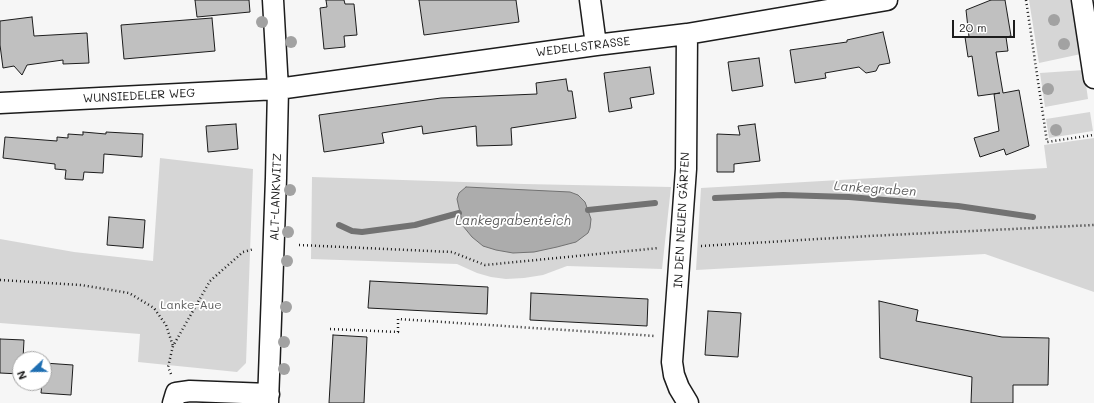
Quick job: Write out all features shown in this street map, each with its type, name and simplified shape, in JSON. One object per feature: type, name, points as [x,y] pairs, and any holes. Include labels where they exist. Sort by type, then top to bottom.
[{"type":"street","name":"ALT-LANKWITZ","points":[[175,398],[190,391],[268,398],[278,88],[273,0]]},
{"type":"street","points":[[590,0],[596,45]]},
{"type":"street","name":"WEDELLSTRASSE","points":[[278,88],[687,34],[887,0]]},
{"type":"street","points":[[1082,0],[1094,78]]},
{"type":"street","name":"IN DEN NEUEN GÄRTEN","points":[[687,34],[686,169],[672,362],[674,375],[679,388],[688,403]]},
{"type":"street","name":"WUNSIEDELER WEG","points":[[0,103],[278,88]]},
{"type":"path","points":[[1026,0],[1047,142],[1093,135]]},
{"type":"path","points":[[695,246],[1094,225]]},
{"type":"path","points":[[299,246],[452,252],[486,265],[660,248]]},
{"type":"path","points":[[175,398],[168,367],[173,346],[210,282],[243,252],[256,249]]},
{"type":"path","points":[[0,280],[82,285],[129,293],[154,308],[166,326],[173,346]]},
{"type":"path","points":[[330,329],[398,332],[398,319],[658,336]]},
{"type":"green space","points":[[1029,0],[1073,0],[1081,54],[1039,63]]},
{"type":"green space","points":[[1084,70],[1088,99],[1045,107],[1040,73]]},
{"type":"green space","points":[[1090,112],[1093,131],[1049,138],[1046,119]]},
{"type":"green space","points":[[1094,138],[1094,292],[985,254],[696,270],[701,188],[1047,168],[1044,145]]},
{"type":"green space","name":"Lanke-Aue","points":[[160,158],[253,169],[246,363],[237,372],[138,362],[140,334],[0,323],[0,239],[74,252],[153,261]]},
{"type":"green space","points":[[312,177],[671,187],[662,269],[567,266],[543,275],[506,279],[477,273],[457,264],[311,259]]},
{"type":"water","name":"Lankegrabenteich","points":[[466,187],[570,192],[578,195],[585,202],[591,219],[590,228],[588,233],[576,242],[534,252],[513,253],[483,246],[472,237],[463,226],[457,199],[459,193]]},
{"type":"building","points":[[195,0],[249,0],[250,12],[197,17]]},
{"type":"building","points":[[326,0],[344,0],[345,4],[354,4],[357,35],[344,36],[345,47],[324,49],[320,8],[327,7]]},
{"type":"building","points":[[419,0],[516,0],[519,22],[424,35]]},
{"type":"building","points":[[991,0],[1005,0],[1011,36],[1006,37],[1008,51],[996,52],[1003,93],[1019,90],[1029,146],[1006,155],[1004,149],[980,157],[974,138],[999,131],[994,94],[1000,93],[978,96],[972,56],[968,57],[965,37],[969,37],[966,10]]},
{"type":"building","points":[[32,17],[34,36],[87,33],[89,63],[63,64],[63,60],[27,65],[22,75],[14,66],[3,68],[0,45],[0,21]]},
{"type":"building","points":[[212,18],[215,51],[124,59],[121,25]]},
{"type":"building","points":[[883,32],[890,63],[879,65],[876,71],[866,73],[859,67],[825,73],[826,78],[795,83],[790,50],[847,42],[847,40]]},
{"type":"building","points":[[759,58],[763,86],[732,91],[728,62]]},
{"type":"building","points":[[650,67],[654,94],[630,98],[632,108],[609,112],[604,73]]},
{"type":"building","points":[[566,79],[568,91],[572,91],[576,118],[511,128],[512,145],[477,146],[476,126],[423,134],[422,126],[382,133],[384,143],[324,152],[319,115],[441,98],[537,94],[536,83]]},
{"type":"building","points":[[236,124],[238,149],[208,152],[206,126]]},
{"type":"building","points":[[755,124],[760,161],[734,164],[734,172],[717,172],[717,134],[740,135],[738,126]]},
{"type":"building","points":[[83,132],[106,134],[106,132],[143,134],[142,157],[104,154],[103,173],[84,172],[83,180],[65,179],[66,170],[55,169],[55,164],[3,158],[5,137],[57,141],[57,137],[68,138],[68,134],[83,135]]},
{"type":"building","points":[[109,217],[145,220],[143,248],[107,245]]},
{"type":"building","points":[[370,281],[488,287],[487,314],[368,308]]},
{"type":"building","points":[[531,293],[648,299],[647,326],[530,320]]},
{"type":"building","points":[[879,301],[918,310],[916,321],[1002,337],[1049,338],[1048,385],[1013,385],[1013,403],[971,403],[972,377],[880,358]]},
{"type":"building","points":[[708,311],[741,313],[738,357],[705,355]]},
{"type":"building","points":[[333,335],[367,337],[364,403],[329,403]]},
{"type":"building","points":[[0,339],[24,340],[23,351],[12,351],[12,374],[0,373]]},
{"type":"building","points":[[52,364],[73,365],[71,395],[41,393],[41,391],[52,391]]},
{"type":"waterway","name":"Lankegraben","points":[[715,198],[783,195],[849,197],[958,206],[1033,217]]},
{"type":"waterway","name":"Lankegraben","points":[[588,210],[655,203]]},
{"type":"waterway","name":"Lankegraben","points":[[339,225],[352,231],[362,232],[415,225],[459,213]]}]
